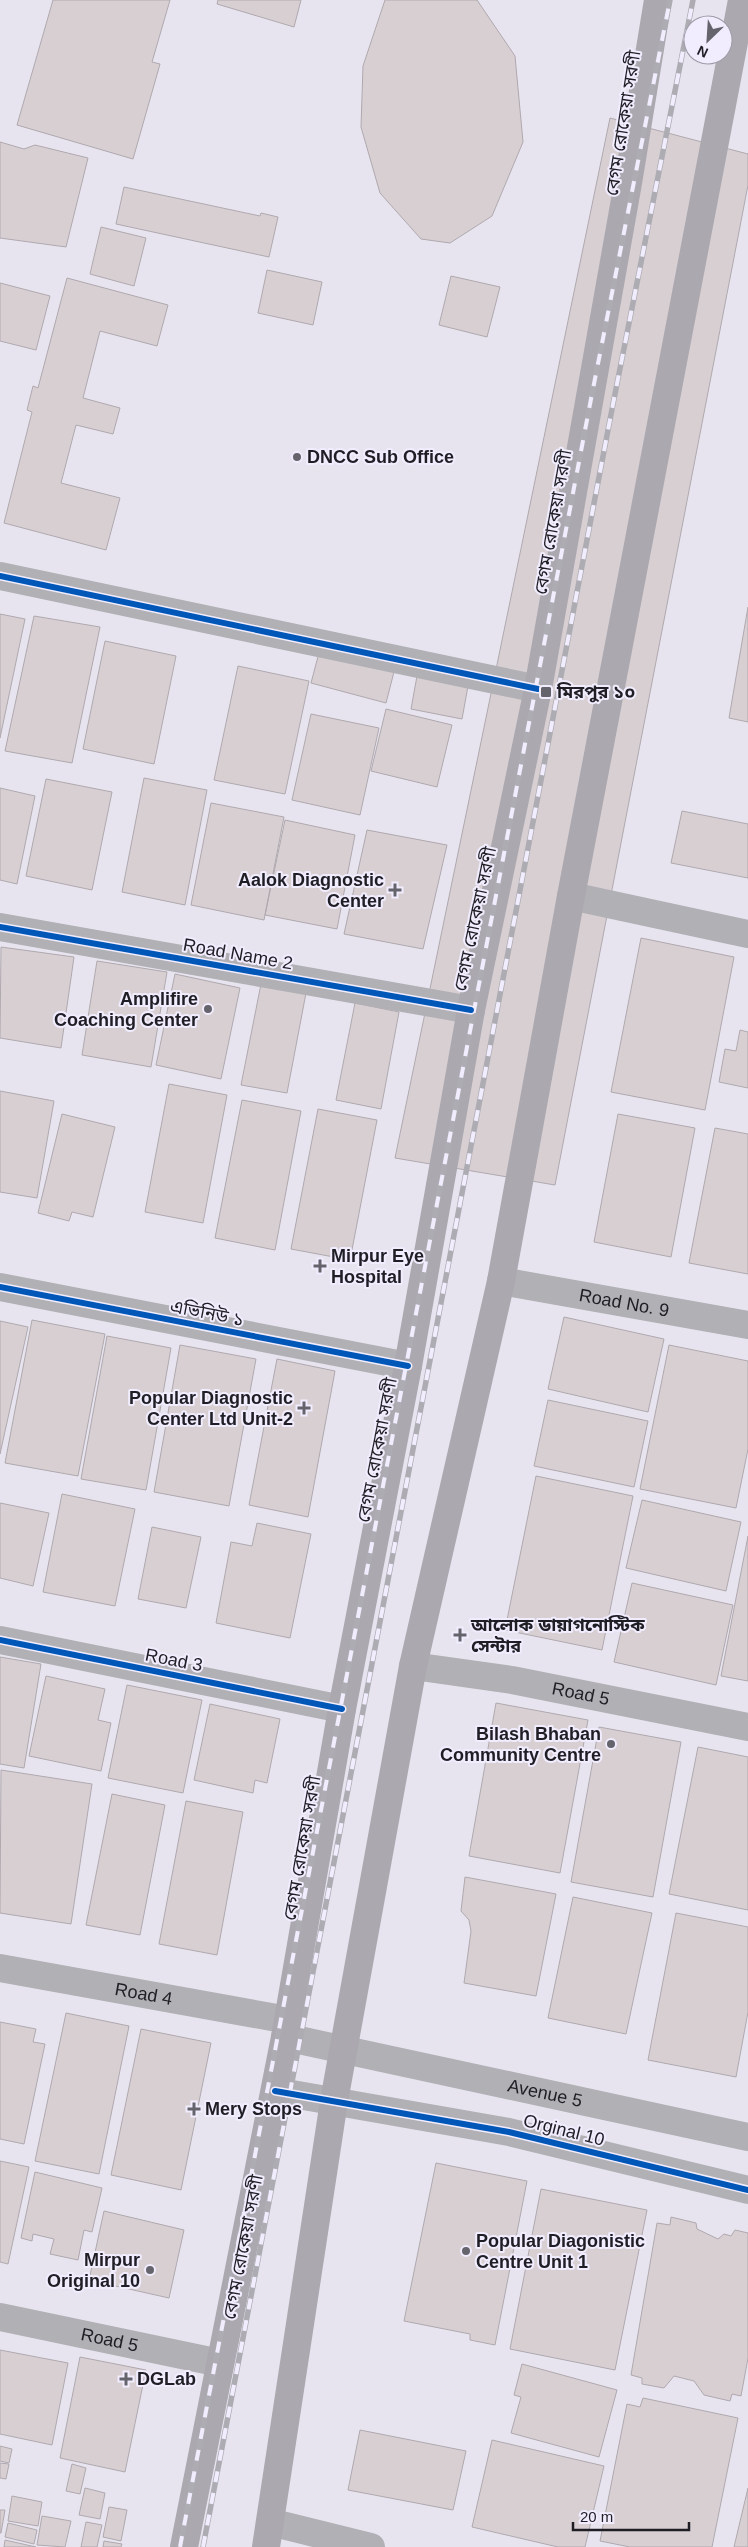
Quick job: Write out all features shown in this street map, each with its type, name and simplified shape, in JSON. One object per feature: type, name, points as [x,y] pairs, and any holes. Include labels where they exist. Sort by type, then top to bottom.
[{"type":"main road","name":"বেগম রোকেয়া সরণী","points":[[184,2547],[275,2090],[342,1709],[408,1366],[471,1010],[538,689],[628,183],[658,0]]},
{"type":"main road","points":[[268,2534],[334,2101],[413,1666],[501,1281],[571,896],[742,0]]},
{"type":"street","points":[[0,576],[538,689]]},
{"type":"street","points":[[571,896],[748,934]]},
{"type":"street","name":"Road Name 2","points":[[0,927],[471,1010]]},
{"type":"street","name":"Road No. 9","points":[[501,1281],[748,1325]]},
{"type":"street","name":"এভিনিউ ১","points":[[0,1287],[408,1366]]},
{"type":"street","name":"Road 3","points":[[0,1640],[342,1709]]},
{"type":"street","name":"Road 5","points":[[413,1666],[512,1680],[748,1727]]},
{"type":"street","name":"Road 4","points":[[0,1968],[286,2028],[344,2049]]},
{"type":"street","name":"Avenue 5","points":[[344,2049],[748,2136]]},
{"type":"street","name":"Orginal 10","points":[[275,2090],[509,2132],[748,2190]]},
{"type":"street","name":"Road 5","points":[[0,2318],[220,2363]]},
{"type":"street","points":[[268,2534],[371,2547]]},
{"type":"building","points":[[53,0],[170,0],[152,62],[160,64],[133,159],[17,125]]},
{"type":"building","points":[[218,0],[301,0],[294,27],[217,4]]},
{"type":"building","points":[[385,0],[477,0],[515,56],[523,142],[492,216],[450,243],[421,239],[380,193],[361,127],[363,66]]},
{"type":"building","points":[[610,118],[748,154],[748,185],[555,1185],[395,1158]]},
{"type":"building","points":[[0,142],[24,149],[35,145],[88,158],[66,247],[0,238]]},
{"type":"building","points":[[124,187],[260,216],[261,213],[278,217],[269,257],[116,224]]},
{"type":"building","points":[[101,227],[146,238],[134,286],[90,274]]},
{"type":"building","points":[[267,270],[322,282],[313,325],[258,313]]},
{"type":"building","points":[[451,276],[500,287],[487,337],[439,325]]},
{"type":"building","points":[[67,278],[168,305],[157,346],[100,331],[83,398],[120,408],[113,434],[76,425],[61,483],[120,498],[106,550],[4,523],[32,412],[27,410],[33,386],[38,388]]},
{"type":"building","points":[[0,283],[50,296],[36,350],[0,341]]},
{"type":"building","points":[[748,607],[748,722],[729,718]]},
{"type":"building","points":[[0,614],[25,619],[0,738]]},
{"type":"building","points":[[34,616],[100,627],[72,763],[5,751]]},
{"type":"building","points":[[105,641],[176,656],[154,764],[83,749]]},
{"type":"building","points":[[320,649],[395,668],[386,703],[311,683]]},
{"type":"building","points":[[238,666],[309,681],[285,794],[214,780]]},
{"type":"building","points":[[417,676],[468,686],[462,719],[411,709]]},
{"type":"building","points":[[386,709],[452,725],[437,787],[371,771]]},
{"type":"building","points":[[311,714],[379,728],[360,815],[292,800]]},
{"type":"building","points":[[144,778],[207,790],[185,905],[122,892]]},
{"type":"building","points":[[46,779],[112,792],[92,890],[26,876]]},
{"type":"building","points":[[0,788],[35,796],[17,884],[0,880]]},
{"type":"building","points":[[211,803],[284,817],[264,920],[191,905]]},
{"type":"building","points":[[682,811],[748,824],[748,878],[671,863]]},
{"type":"building","points":[[285,820],[355,835],[337,929],[265,915]]},
{"type":"building","name":"Aalok Diagnostic Center","points":[[367,830],[447,845],[423,949],[344,934]]},
{"type":"building","points":[[641,938],[734,957],[705,1110],[611,1092]]},
{"type":"building","points":[[1,947],[74,957],[61,1048],[0,1038]]},
{"type":"building","points":[[97,961],[167,972],[151,1067],[82,1055]]},
{"type":"building","points":[[175,974],[240,988],[221,1079],[156,1065]]},
{"type":"building","points":[[261,984],[306,993],[287,1093],[241,1085]]},
{"type":"building","points":[[355,1003],[399,1012],[381,1109],[336,1100]]},
{"type":"building","points":[[740,1030],[748,1032],[748,1088],[719,1082],[725,1049],[736,1051]]},
{"type":"building","points":[[169,1084],[227,1095],[203,1223],[145,1212]]},
{"type":"building","points":[[0,1091],[54,1101],[37,1198],[0,1192]]},
{"type":"building","points":[[242,1100],[301,1111],[275,1250],[215,1238]]},
{"type":"building","points":[[318,1109],[377,1120],[350,1260],[291,1249]]},
{"type":"building","points":[[62,1114],[115,1127],[93,1217],[72,1212],[69,1221],[38,1213]]},
{"type":"building","points":[[618,1114],[695,1128],[671,1257],[594,1242]]},
{"type":"building","points":[[715,1128],[748,1134],[748,1274],[689,1263]]},
{"type":"building","points":[[564,1317],[664,1339],[648,1412],[548,1389]]},
{"type":"building","points":[[32,1320],[105,1334],[78,1476],[5,1463]]},
{"type":"building","points":[[0,1321],[28,1327],[0,1454]]},
{"type":"building","points":[[107,1336],[171,1348],[146,1490],[81,1479]]},
{"type":"building","points":[[180,1345],[256,1359],[229,1506],[154,1492]]},
{"type":"building","points":[[669,1345],[748,1361],[748,1449],[736,1508],[640,1489]]},
{"type":"building","points":[[277,1359],[335,1371],[308,1517],[249,1505]]},
{"type":"building","points":[[548,1400],[648,1421],[634,1487],[534,1466]]},
{"type":"building","points":[[536,1476],[633,1496],[602,1650],[505,1630]]},
{"type":"building","points":[[62,1494],[135,1509],[115,1606],[43,1592]]},
{"type":"building","points":[[642,1500],[741,1522],[726,1591],[626,1568]]},
{"type":"building","points":[[0,1503],[49,1513],[33,1586],[0,1578]]},
{"type":"building","points":[[257,1523],[311,1534],[290,1638],[216,1623],[231,1542],[252,1546]]},
{"type":"building","points":[[152,1527],[201,1537],[186,1608],[138,1599]]},
{"type":"building","points":[[748,1536],[748,1681],[721,1676]]},
{"type":"building","points":[[632,1583],[733,1605],[716,1685],[614,1662]]},
{"type":"building","points":[[0,1657],[41,1664],[24,1768],[0,1764]]},
{"type":"building","points":[[46,1676],[105,1689],[98,1720],[111,1723],[101,1771],[29,1756]]},
{"type":"building","points":[[127,1685],[202,1700],[183,1793],[108,1778]]},
{"type":"building","points":[[496,1703],[588,1720],[560,1873],[469,1856]]},
{"type":"building","points":[[210,1704],[280,1719],[267,1783],[255,1780],[253,1793],[194,1780]]},
{"type":"building","points":[[599,1727],[681,1742],[653,1897],[571,1882]]},
{"type":"building","points":[[698,1747],[748,1757],[748,1910],[669,1894]]},
{"type":"building","points":[[1,1770],[92,1784],[71,1924],[0,1913]]},
{"type":"building","points":[[112,1794],[165,1805],[140,1935],[86,1925]]},
{"type":"building","points":[[186,1801],[243,1812],[217,1955],[159,1944]]},
{"type":"building","points":[[465,1877],[556,1894],[536,1996],[464,1983],[471,1931],[469,1920],[461,1911]]},
{"type":"building","points":[[573,1897],[652,1913],[626,2034],[548,2018]]},
{"type":"building","points":[[676,1913],[748,1927],[748,2012],[736,2077],[648,2060]]},
{"type":"building","points":[[66,2013],[129,2026],[99,2174],[35,2161]]},
{"type":"building","points":[[0,2022],[36,2029],[33,2042],[45,2044],[24,2144],[0,2139]]},
{"type":"building","points":[[141,2029],[211,2043],[181,2190],[111,2175]]},
{"type":"building","points":[[0,2161],[29,2167],[8,2264],[0,2262]]},
{"type":"building","name":"Popular Diagonistic Centre Unit 1","points":[[436,2163],[527,2181],[495,2345],[470,2340],[470,2334],[404,2321]]},
{"type":"building","points":[[35,2172],[102,2188],[92,2232],[84,2230],[78,2260],[50,2254],[54,2239],[33,2234],[32,2241],[21,2238]]},
{"type":"building","points":[[541,2189],[647,2210],[615,2370],[510,2349]]},
{"type":"building","points":[[104,2211],[184,2230],[169,2298],[89,2280]]},
{"type":"building","points":[[671,2217],[696,2223],[697,2229],[718,2239],[724,2234],[731,2236],[735,2230],[748,2233],[748,2358],[741,2396],[732,2394],[730,2401],[704,2395],[694,2381],[674,2376],[664,2388],[642,2384],[642,2378],[631,2375],[657,2223],[670,2225]]},
{"type":"building","points":[[0,2350],[68,2363],[52,2445],[0,2434]]},
{"type":"building","points":[[80,2357],[146,2370],[125,2472],[60,2458]]},
{"type":"building","points":[[522,2364],[617,2390],[599,2457],[511,2433],[521,2397],[514,2395]]},
{"type":"building","points":[[643,2398],[738,2418],[712,2547],[630,2547],[600,2541],[627,2404],[640,2407]]},
{"type":"building","points":[[360,2430],[466,2451],[453,2510],[348,2490]]},
{"type":"building","points":[[492,2440],[604,2466],[585,2547],[558,2547],[472,2527]]},
{"type":"building","points":[[0,2446],[12,2449],[9,2463],[0,2461]]},
{"type":"building","points":[[0,2463],[9,2464],[6,2479],[0,2478]]},
{"type":"building","points":[[72,2464],[86,2468],[80,2494],[66,2491]]},
{"type":"building","points":[[85,2488],[105,2493],[100,2519],[79,2515]]},
{"type":"building","points":[[748,2488],[748,2547],[734,2547]]},
{"type":"building","points":[[12,2496],[42,2502],[38,2526],[8,2521]]},
{"type":"building","points":[[109,2507],[127,2510],[121,2541],[103,2537]]},
{"type":"building","points":[[0,2510],[5,2510],[1,2533],[0,2533]]},
{"type":"building","points":[[42,2516],[71,2521],[65,2547],[37,2545]]},
{"type":"building","points":[[86,2522],[102,2525],[97,2547],[81,2547]]},
{"type":"building","points":[[8,2523],[37,2530],[34,2544],[5,2537]]},
{"type":"building","points":[[5,2540],[36,2547],[4,2547]]},
{"type":"building","points":[[104,2541],[122,2544],[121,2547],[103,2547]]},
{"type":"railway","points":[[180,2547],[591,399],[670,0]]},
{"type":"railway","points":[[203,2547],[613,404],[693,0]]},
{"type":"cycle path","points":[[0,576],[538,689]]},
{"type":"cycle path","points":[[0,927],[471,1010]]},
{"type":"cycle path","points":[[0,1287],[408,1366]]},
{"type":"cycle path","points":[[0,1640],[342,1709]]},
{"type":"cycle path","points":[[275,2091],[509,2132],[748,2190]]},
{"type":"place","name":"DNCC Sub Office","points":[[297,457]]},
{"type":"place","name":"মিরপুর ১০","points":[[546,692]]},
{"type":"place","name":"Aalok Diagnostic Center","points":[[395,890]]},
{"type":"place","name":"Amplifire Coaching Center","points":[[208,1009]]},
{"type":"place","name":"Mirpur Eye Hospital","points":[[320,1266]]},
{"type":"place","name":"Popular Diagnostic Center Ltd Unit-2","points":[[304,1408]]},
{"type":"place","name":"আলোক ডায়াগনোস্টিক সেন্টার","points":[[460,1635]]},
{"type":"place","name":"Bilash Bhaban Community Centre","points":[[611,1744]]},
{"type":"place","name":"Mery Stops","points":[[194,2109]]},
{"type":"place","name":"Popular Diagonistic Centre Unit 1","points":[[466,2251]]},
{"type":"place","name":"Mirpur Original 10","points":[[150,2270]]},
{"type":"place","name":"DGLab","points":[[126,2379]]}]
